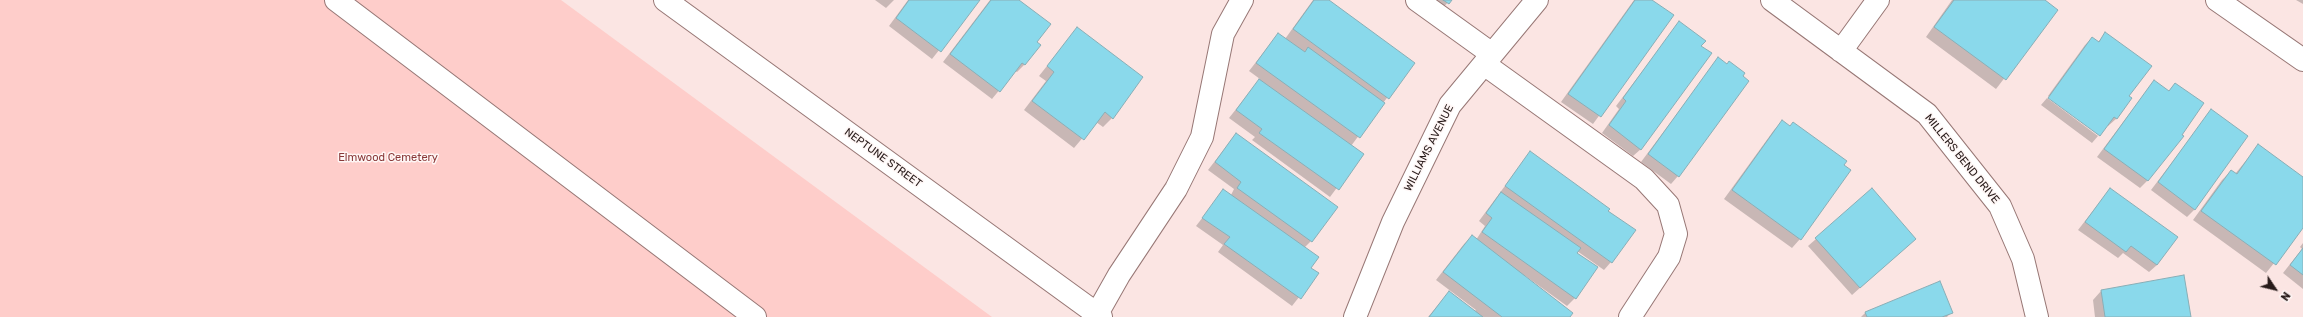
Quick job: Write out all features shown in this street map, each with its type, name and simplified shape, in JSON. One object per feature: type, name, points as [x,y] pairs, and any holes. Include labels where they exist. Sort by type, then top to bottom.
[{"type":"street","points":[[336,0],[755,317]]},
{"type":"street","name":"NEPTUNE STREET","points":[[665,0],[1099,316]]},
{"type":"street","points":[[1099,316],[1119,275],[1176,189],[1202,136],[1223,34],[1242,0]]},
{"type":"street","points":[[1417,0],[1488,59],[1644,179],[1668,205],[1676,234],[1668,257],[1630,317]]},
{"type":"street","name":"WILLIAMS AVENUE","points":[[1356,317],[1393,222],[1450,105],[1537,0]]},
{"type":"street","name":"MILLERS BEND DRIVE","points":[[1772,0],[1927,114],[2000,206],[2023,259],[2037,317]]},
{"type":"street","points":[[1841,51],[1878,0]]},
{"type":"street","points":[[2217,0],[2303,60]]},
{"type":"green space","name":"Elmwood Cemetery","points":[[0,0],[561,0],[992,317],[0,317]]},
{"type":"building","points":[[909,0],[980,0],[941,52],[896,18]]},
{"type":"building","points":[[991,0],[1019,0],[1051,24],[1037,42],[1041,45],[1025,65],[1022,63],[1000,92],[950,54]]},
{"type":"building","points":[[1314,0],[1329,0],[1415,63],[1389,99],[1293,29]]},
{"type":"building","points":[[1443,0],[1452,0],[1449,4]]},
{"type":"building","points":[[1635,0],[1652,0],[1674,15],[1601,117],[1568,94]]},
{"type":"building","points":[[1954,0],[2045,0],[2058,10],[2006,80],[1934,27]]},
{"type":"building","points":[[1679,21],[1706,41],[1701,46],[1712,53],[1641,150],[1609,125],[1626,101],[1623,98]]},
{"type":"building","points":[[1077,27],[1143,77],[1113,119],[1105,112],[1084,140],[1032,101],[1054,72],[1047,66]]},
{"type":"building","points":[[2105,32],[2152,66],[2129,96],[2132,98],[2117,119],[2114,117],[2100,136],[2048,98],[2092,37],[2099,42]]},
{"type":"building","points":[[1278,33],[1305,52],[1308,47],[1385,103],[1360,138],[1256,63]]},
{"type":"building","points":[[1718,57],[1727,64],[1729,61],[1745,73],[1743,76],[1749,81],[1679,177],[1648,154]]},
{"type":"building","points":[[1259,79],[1364,154],[1339,190],[1259,133],[1262,129],[1236,110]]},
{"type":"building","points":[[2154,80],[2169,91],[2175,83],[2204,103],[2182,135],[2184,136],[2148,181],[2104,149]]},
{"type":"building","points":[[2211,109],[2248,136],[2195,210],[2158,182]]},
{"type":"building","points":[[1782,120],[1790,126],[1793,122],[1847,161],[1844,165],[1851,170],[1801,240],[1732,190]]},
{"type":"building","points":[[1236,133],[1338,207],[1312,242],[1237,188],[1241,182],[1215,162]]},
{"type":"building","points":[[2258,144],[2303,177],[2303,228],[2276,265],[2201,211],[2231,170],[2237,174]]},
{"type":"building","points":[[1530,151],[1610,209],[1608,211],[1636,230],[1612,263],[1505,186]]},
{"type":"building","points":[[1872,188],[1916,239],[1860,288],[1815,238]]},
{"type":"building","points":[[2110,188],[2178,237],[2157,265],[2131,246],[2126,252],[2085,222]]},
{"type":"building","points":[[1223,189],[1319,257],[1311,268],[1319,273],[1301,299],[1224,244],[1230,237],[1202,218]]},
{"type":"building","points":[[1501,192],[1581,248],[1577,253],[1598,267],[1576,299],[1482,232],[1492,218],[1486,213]]},
{"type":"building","points":[[1472,235],[1573,313],[1570,317],[1502,317],[1443,272]]},
{"type":"building","points":[[2303,248],[2303,275],[2290,265]]},
{"type":"building","points":[[2184,275],[2191,317],[2105,317],[2101,290]]},
{"type":"building","points":[[1940,281],[1953,313],[1942,317],[1867,317],[1865,312]]},
{"type":"building","points":[[1449,291],[1483,317],[1429,317]]}]
